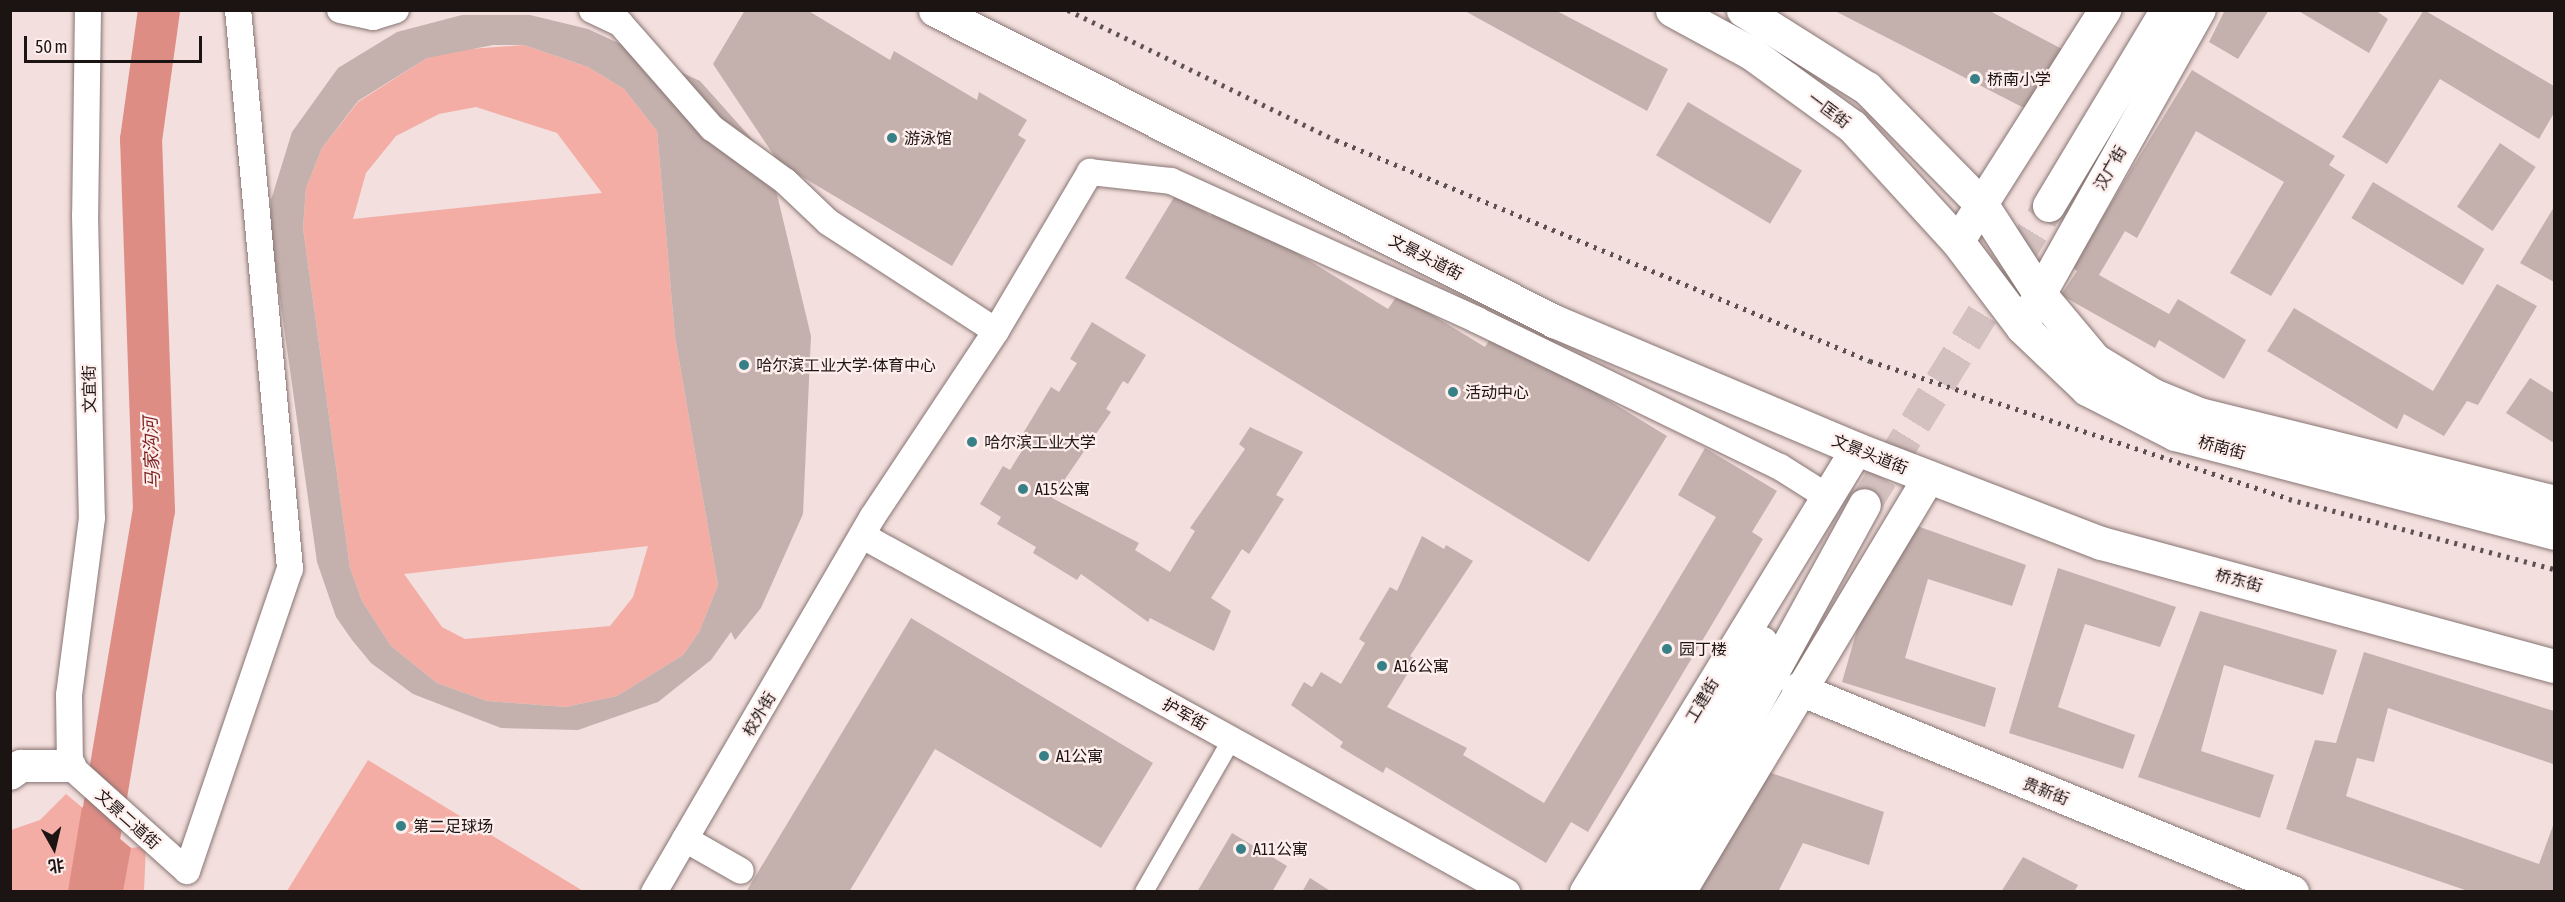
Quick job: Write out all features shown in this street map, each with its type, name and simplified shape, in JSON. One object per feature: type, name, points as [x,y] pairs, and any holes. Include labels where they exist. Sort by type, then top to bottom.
[{"type":"main road","name":"文景头道街","points":[[934,10],[1554,321],[1857,449],[1929,477]]},
{"type":"main road","name":"一匡街","points":[[1672,10],[1751,53],[1852,126],[1959,243]]},
{"type":"main road","points":[[1743,10],[1867,88],[1982,205]]},
{"type":"main road","name":"桥南街","points":[[1982,205],[2039,293],[2095,360],[2199,414],[2554,502]]},
{"type":"main road","name":"桥南街","points":[[1959,243],[2022,327],[2087,389],[2175,434],[2554,533]]},
{"type":"main road","name":"桥东街","points":[[1929,477],[2101,543],[2554,666]]},
{"type":"street","name":"文宜街","points":[[70,766],[69,695],[92,518],[85,215],[88,10]]},
{"type":"street","name":"文景二道街","points":[[70,766],[179,865],[290,569],[238,10]]},
{"type":"street","points":[[340,10],[373,17],[396,10]]},
{"type":"street","points":[[592,10],[620,23],[712,128],[785,181],[828,222],[996,332]]},
{"type":"street","points":[[1959,243],[2105,10]]},
{"type":"street","name":"汉广街","points":[[2143,10],[2040,202],[2167,10]]},
{"type":"street","name":"汉广街","points":[[2022,327],[2039,293],[2200,10]]},
{"type":"street","name":"校外街","points":[[654,891],[863,536],[996,332],[1090,172],[1171,181],[1477,320],[1846,498]]},
{"type":"street","name":"工建街","points":[[1653,891],[1846,498],[1857,449]]},
{"type":"street","points":[[1680,891],[1798,689],[1929,477]]},
{"type":"street","name":"工建街","points":[[1586,891],[1846,498]]},
{"type":"street","name":"工建街","points":[[1618,891],[1846,498]]},
{"type":"street","name":"护军街","points":[[863,536],[1507,891]]},
{"type":"street","name":"贵新街","points":[[1798,689],[2293,891]]},
{"type":"street","points":[[1144,891],[1232,739]]},
{"type":"street","points":[[10,774],[21,766],[70,766]]},
{"type":"street","points":[[685,839],[741,871]]},
{"type":"shaded area","points":[[524,45],[588,67],[624,89],[657,131],[675,337],[718,585],[699,632],[683,655],[617,696],[565,707],[487,701],[437,683],[391,646],[362,601],[350,568],[303,228],[306,188],[322,148],[358,102],[427,58],[456,50]],"holes":[[[476,107],[557,133],[602,193],[353,219],[366,173],[396,136],[439,114]],[[648,546],[633,597],[610,626],[465,639],[442,627],[404,574]]]},
{"type":"shaded area","name":"第二足球场","points":[[368,760],[583,891],[287,891]]},
{"type":"shaded area","points":[[66,794],[131,848],[146,846],[144,891],[11,892],[11,830],[40,820]]},
{"type":"shaded area","points":[[82,807],[131,848],[123,891],[68,891]]},
{"type":"building","name":"游泳馆","points":[[745,10],[807,10],[890,60],[894,51],[977,100],[979,92],[1027,120],[1018,135],[1026,140],[952,266],[779,163],[713,64]]},
{"type":"building","points":[[1463,10],[1555,10],[1668,69],[1647,111]]},
{"type":"building","points":[[1833,10],[1988,10],[2062,49],[2026,109]]},
{"type":"building","points":[[2225,10],[2269,10],[2238,59],[2209,42]]},
{"type":"building","points":[[2297,10],[2375,10],[2388,19],[2369,53]]},
{"type":"building","points":[[2424,10],[2554,86],[2554,113],[2539,139],[2440,79],[2387,164],[2342,137]]},
{"type":"building","name":"哈尔滨工业大学-体育中心","points":[[462,15],[530,15],[588,29],[700,81],[768,157],[811,336],[803,514],[761,608],[735,640],[731,632],[711,660],[658,702],[578,730],[501,728],[413,694],[371,663],[352,640],[336,617],[317,562],[270,228],[271,200],[292,132],[338,68],[397,32]],"holes":[[[493,45],[524,45],[588,67],[624,89],[657,131],[675,337],[718,585],[699,632],[683,655],[617,696],[565,707],[487,701],[437,683],[391,646],[362,601],[350,568],[303,228],[306,188],[322,148],[358,101],[427,58]]]},
{"type":"building","points":[[2192,70],[2335,156],[2329,165],[2345,175],[2271,296],[2230,273],[2284,182],[2196,131],[2137,238],[2125,231],[2099,275],[2169,314],[2178,299],[2246,340],[2224,379],[2159,340],[2155,348],[2061,295],[2077,271],[2072,267]]},
{"type":"building","points":[[1688,102],[1802,171],[1770,224],[1656,155]]},
{"type":"building","points":[[2500,143],[2536,167],[2493,231],[2457,207]]},
{"type":"building","points":[[2373,182],[2484,249],[2463,285],[2351,218]]},
{"type":"building","name":"活动中心","points":[[1176,194],[1211,216],[1217,204],[1388,309],[1398,294],[1485,347],[1495,331],[1667,436],[1589,562],[1125,278]]},
{"type":"building","points":[[2554,207],[2554,282],[2520,263]]},
{"type":"building","points":[[2497,284],[2537,306],[2478,405],[2467,401],[2444,436],[2404,414],[2397,429],[2267,351],[2294,308],[2433,391]]},
{"type":"building","name":"A15公寓","points":[[1092,322],[1146,355],[1128,384],[1123,381],[1106,409],[1111,412],[1052,498],[1139,543],[1135,550],[1170,572],[1195,531],[1190,528],[1245,449],[1239,444],[1250,427],[1303,452],[1276,495],[1284,499],[1249,554],[1242,549],[1211,598],[1231,611],[1214,651],[1150,618],[1148,622],[1081,574],[1077,580],[1033,553],[1036,547],[997,524],[1001,517],[980,504],[1003,466],[1010,470],[1026,444],[1019,440],[1051,387],[1059,392],[1077,363],[1070,359]]},
{"type":"building","points":[[2530,378],[2554,393],[2554,443],[2506,413]]},
{"type":"building","name":"园丁楼","points":[[1705,448],[1777,491],[1752,532],[1763,539],[1588,832],[1571,822],[1546,863],[1386,767],[1383,773],[1340,747],[1343,742],[1291,705],[1304,682],[1312,687],[1321,672],[1341,684],[1365,643],[1359,639],[1390,587],[1397,591],[1422,536],[1444,549],[1446,545],[1473,561],[1410,656],[1416,660],[1387,707],[1467,748],[1463,755],[1544,803],[1716,517],[1678,495]]},
{"type":"building","points":[[1906,522],[2026,565],[2012,606],[1928,579],[1905,658],[1996,688],[1985,727],[1842,682],[1874,571],[1891,575]]},
{"type":"building","points":[[2058,568],[2176,607],[2160,647],[2085,624],[2058,707],[2135,735],[2123,769],[2009,733]]},
{"type":"building","points":[[2200,611],[2337,650],[2323,695],[2224,665],[2201,751],[2274,775],[2260,818],[2138,777]]},
{"type":"building","name":"A1公寓","points":[[911,618],[1153,763],[1101,848],[935,749],[849,892],[746,892]]},
{"type":"building","points":[[2364,652],[2554,711],[2553,764],[2388,708],[2374,762],[2357,758],[2346,796],[2539,864],[2554,823],[2554,892],[2471,892],[2286,829],[2315,740],[2336,743]]},
{"type":"building","points":[[1760,769],[1884,812],[1869,865],[1803,843],[1778,892],[1689,892]]},
{"type":"building","name":"A11公寓","points":[[1232,833],[1287,866],[1272,892],[1197,892]]},
{"type":"building","points":[[2023,857],[2078,885],[2074,892],[2001,892]]},
{"type":"building","points":[[1310,878],[1332,892],[1302,892]]},
{"type":"waterway","name":"马家沟河","points":[[90,892],[154,510],[141,140],[159,10]]},
{"type":"tunnel","points":[[1865,505],[2049,206]]},
{"type":"railway","points":[[1068,10],[1336,140],[1870,361],[2289,499],[2554,569]]},
{"type":"place","name":"桥南小学","points":[[1975,79]]},
{"type":"place","name":"游泳馆","points":[[892,138]]},
{"type":"place","name":"哈尔滨工业大学-体育中心","points":[[744,365]]},
{"type":"place","name":"活动中心","points":[[1453,392]]},
{"type":"place","name":"哈尔滨工业大学","points":[[972,442]]},
{"type":"place","name":"A15公寓","points":[[1023,489]]},
{"type":"place","name":"园丁楼","points":[[1667,649]]},
{"type":"place","name":"A16公寓","points":[[1382,666]]},
{"type":"place","name":"A1公寓","points":[[1044,756]]},
{"type":"place","name":"第二足球场","points":[[401,826]]},
{"type":"place","name":"A11公寓","points":[[1241,849]]}]
